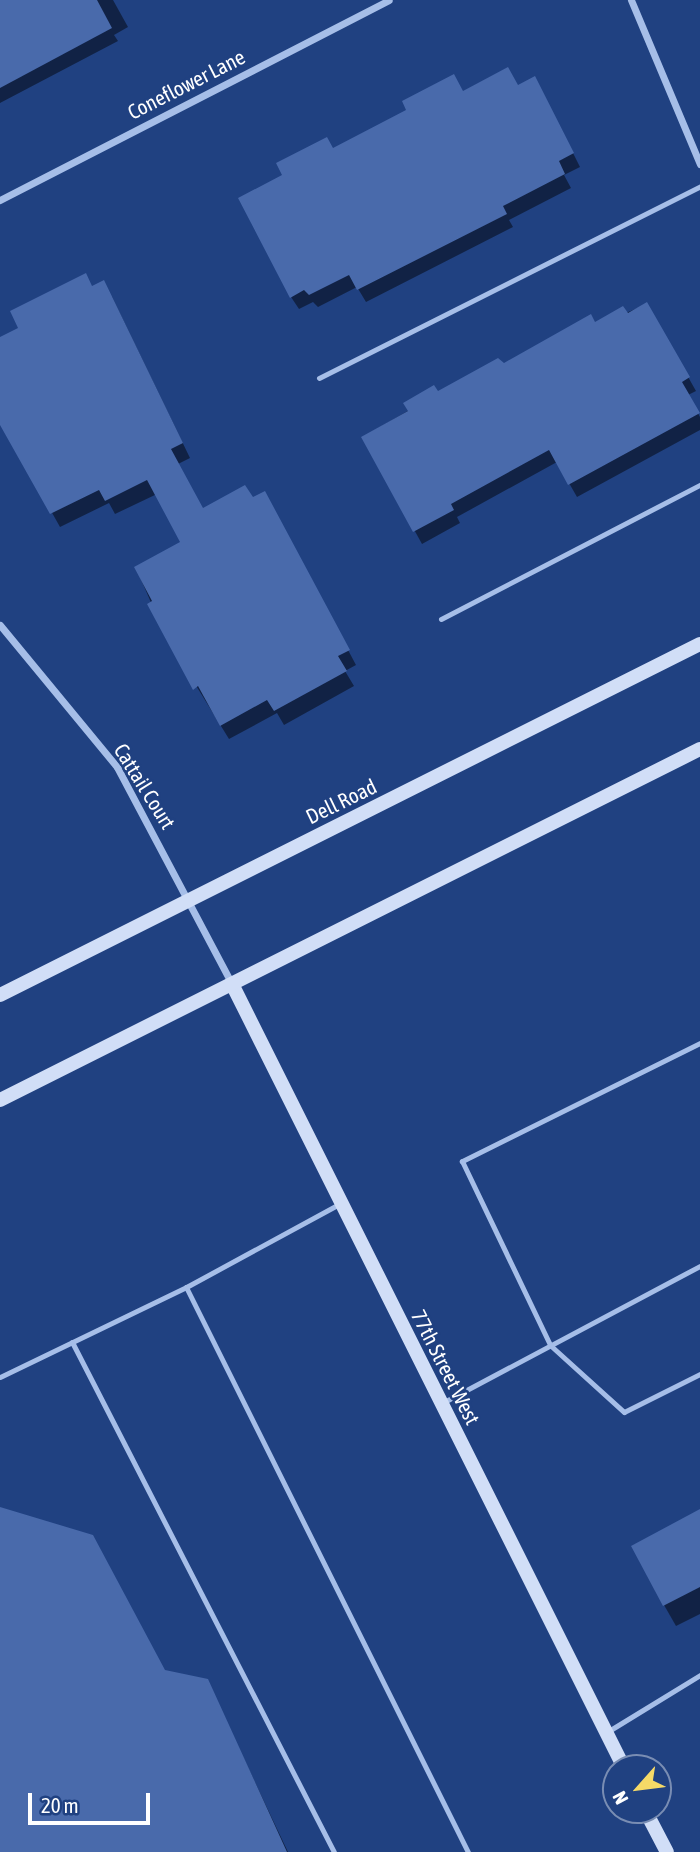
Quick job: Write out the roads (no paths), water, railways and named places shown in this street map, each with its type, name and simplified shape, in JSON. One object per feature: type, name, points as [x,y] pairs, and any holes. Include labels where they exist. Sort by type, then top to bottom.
[{"type":"street","name":"Coneflower Lane","points":[[0,200],[389,0]]},
{"type":"street","points":[[631,0],[700,164]]},
{"type":"street","name":"Cattail Court","points":[[0,625],[117,767],[232,984]]},
{"type":"street","name":"Dell Road","points":[[0,995],[700,644]]},
{"type":"street","points":[[0,1100],[700,749]]},
{"type":"street","name":"77th Street West","points":[[232,984],[617,1754]]},
{"type":"street","points":[[652,1824],[667,1852]]},
{"type":"lane","points":[[319,378],[700,186]]},
{"type":"lane","points":[[441,618],[700,485]]},
{"type":"lane","points":[[700,1043],[462,1161],[551,1345],[624,1412],[700,1374]]},
{"type":"lane","points":[[0,1377],[186,1287],[341,1203]]},
{"type":"lane","points":[[441,1404],[700,1266]]},
{"type":"lane","points":[[186,1287],[468,1852]]},
{"type":"lane","points":[[72,1342],[334,1852]]},
{"type":"lane","points":[[606,1733],[700,1675]]}]
